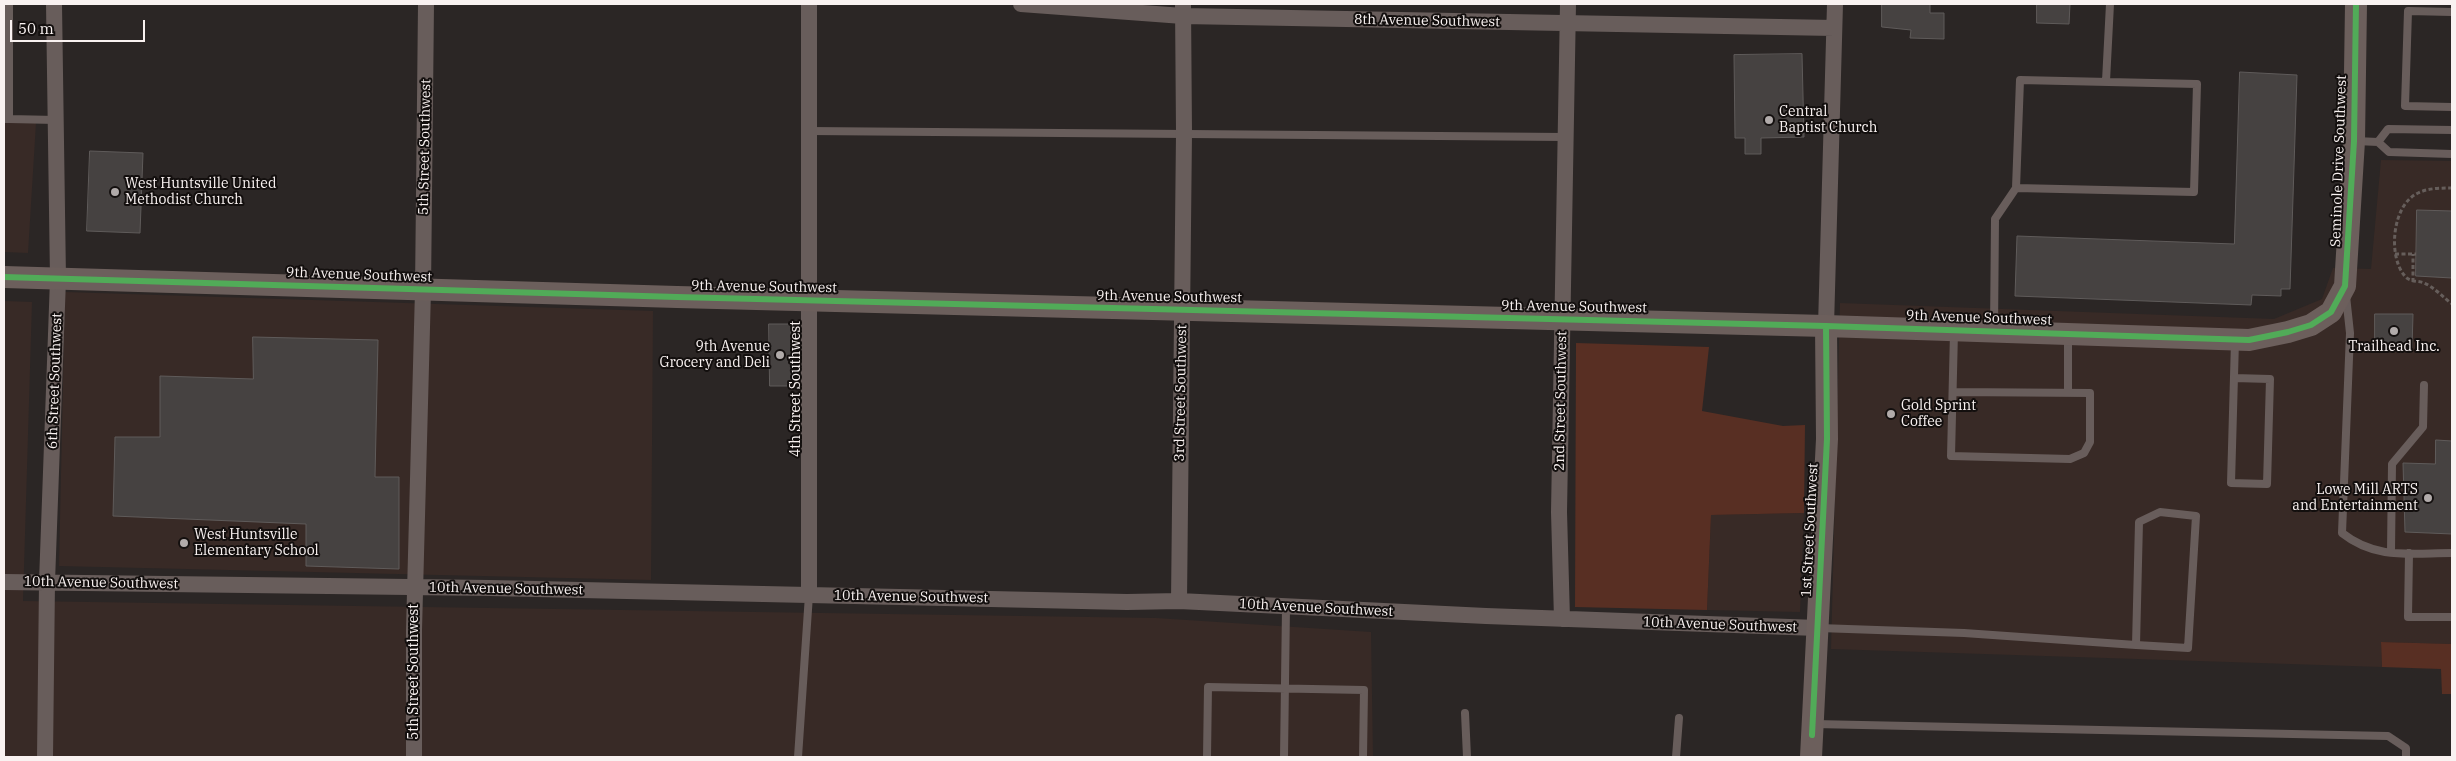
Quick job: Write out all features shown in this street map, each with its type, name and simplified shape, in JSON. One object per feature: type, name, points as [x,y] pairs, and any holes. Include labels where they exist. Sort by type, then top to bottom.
[{"type":"street","name":"6th Street Southwest","points":[[45,757],[47,582],[58,280],[54,4]]},
{"type":"street","name":"5th Street Southwest","points":[[414,757],[415,588],[423,290],[426,4]]},
{"type":"street","name":"4th Street Southwest","points":[[809,4],[809,595]]},
{"type":"street","name":"8th Avenue Southwest","points":[[1020,4],[1568,24],[1834,28]]},
{"type":"street","name":"2nd Street Southwest","points":[[1562,619],[1559,512],[1568,4]]},
{"type":"street","name":"1st Street Southwest","points":[[1811,757],[1827,439],[1826,326],[1835,4]]},
{"type":"street","name":"Seminole Drive Southwest","points":[[2328,314],[2345,286],[2354,141],[2356,4]]},
{"type":"street","name":"3rd Street Southwest","points":[[1179,602],[1184,134],[1183,10]]},
{"type":"street","name":"9th Avenue Southwest","points":[[4,277],[423,290],[1826,326],[2248,340],[2311,325],[2328,314]]},
{"type":"street","name":"10th Avenue Southwest","points":[[4,582],[1179,602],[1817,628]]},
{"type":"lane","points":[[9,4],[7,119],[56,120]]},
{"type":"lane","points":[[2106,81],[2110,4]]},
{"type":"lane","points":[[2452,12],[2408,11],[2405,106],[2452,107]]},
{"type":"lane","points":[[1994,331],[1996,219],[2016,188],[2020,80],[2197,84],[2194,192],[2016,188]]},
{"type":"lane","points":[[2378,142],[2388,129],[2452,130]]},
{"type":"lane","points":[[808,131],[1565,137]]},
{"type":"lane","points":[[2354,141],[2378,142],[2389,152],[2452,154]]},
{"type":"lane","points":[[2345,286],[2350,333],[2342,533],[2356,544],[2371,550],[2409,553],[2452,553]]},
{"type":"lane","points":[[1952,392],[2090,394],[2090,442],[2084,453],[2070,459],[1951,456],[1952,392],[1954,330]]},
{"type":"lane","points":[[2068,334],[2068,393]]},
{"type":"lane","points":[[2234,378],[2270,378],[2267,484],[2231,483],[2235,339]]},
{"type":"lane","points":[[2391,552],[2392,464],[2424,427],[2424,385]]},
{"type":"lane","points":[[1817,628],[1964,633],[2188,648],[2196,516],[2160,512],[2139,522],[2136,644]]},
{"type":"lane","points":[[2409,553],[2408,617],[2452,617]]},
{"type":"lane","points":[[798,757],[809,595]]},
{"type":"lane","points":[[1284,757],[1286,606]]},
{"type":"lane","points":[[1206,757],[1208,687],[1364,690],[1363,757]]},
{"type":"lane","points":[[1465,713],[1467,757]]},
{"type":"lane","points":[[1676,757],[1679,718]]},
{"type":"lane","points":[[1813,724],[2388,736],[2406,748],[2406,757]]},
{"type":"path","points":[[2452,188],[2429,190],[2411,197],[2404,205],[2396,225],[2394,254],[2405,277],[2413,282],[2424,283],[2452,304]]},
{"type":"path","points":[[2394,254],[2415,254],[2413,282]]},
{"type":"shaded area","points":[[4,122],[36,123],[28,253],[4,252]]},
{"type":"shaded area","points":[[2381,160],[2452,161],[2452,644],[2381,642],[2382,667],[1831,649],[1840,303],[2274,319],[2322,299],[2333,268],[2371,269]]},
{"type":"shaded area","points":[[65,292],[653,311],[651,580],[59,566]]},
{"type":"shaded area","points":[[4,301],[32,302],[23,601],[1156,618],[1371,632],[1373,757],[4,757]]},
{"type":"shaded area","points":[[1576,343],[1709,347],[1702,411],[1783,426],[1805,425],[1804,513],[1711,515],[1707,610],[1575,607]]},
{"type":"shaded area","points":[[1804,513],[1800,612],[1707,610],[1711,515]]},
{"type":"shaded area","points":[[2381,642],[2452,644],[2452,694],[2442,694],[2441,669],[2382,667]]},
{"type":"building","points":[[1882,4],[1930,4],[1930,13],[1944,13],[1944,39],[1910,38],[1911,30],[1882,27]]},
{"type":"building","points":[[2037,4],[2070,4],[2069,24],[2037,23]]},
{"type":"building","name":"Central Baptist Church","points":[[1802,54],[1804,137],[1761,138],[1761,154],[1745,154],[1745,138],[1735,138],[1734,55]]},
{"type":"building","points":[[2240,72],[2297,75],[2290,289],[2281,289],[2281,296],[2252,295],[2251,305],[2015,296],[2017,236],[2234,244]]},
{"type":"building","name":"West Huntsville United Methodist Church","points":[[90,151],[143,153],[140,233],[87,231]]},
{"type":"building","points":[[2417,210],[2452,211],[2452,278],[2416,276]]},
{"type":"building","name":"Trailhead Inc.","points":[[2375,314],[2413,314],[2412,348],[2375,347]]},
{"type":"building","name":"9th Avenue Grocery and Deli","points":[[769,324],[791,324],[791,386],[770,386]]},
{"type":"building","points":[[253,337],[378,340],[375,477],[399,477],[399,569],[306,566],[306,524],[113,516],[115,437],[160,437],[160,376],[253,379]]},
{"type":"building","name":"Lowe Mill ARTS and Entertainment","points":[[2436,440],[2452,441],[2452,534],[2405,532],[2403,463],[2435,464]]},
{"type":"cycle path","points":[[4,277],[677,297],[1826,326],[2249,340],[2311,325],[2331,312],[2345,286],[2354,141],[2356,4]]},
{"type":"cycle path","points":[[1812,735],[1827,439],[1826,326]]},
{"type":"place","name":"Central Baptist Church","points":[[1769,120]]},
{"type":"place","name":"West Huntsville United Methodist Church","points":[[115,192]]},
{"type":"place","name":"Trailhead Inc.","points":[[2394,331]]},
{"type":"place","name":"9th Avenue Grocery and Deli","points":[[780,355]]},
{"type":"place","name":"Gold Sprint Coffee","points":[[1891,414]]},
{"type":"place","name":"Lowe Mill ARTS and Entertainment","points":[[2428,498]]},
{"type":"place","name":"West Huntsville Elementary School","points":[[184,543]]}]
